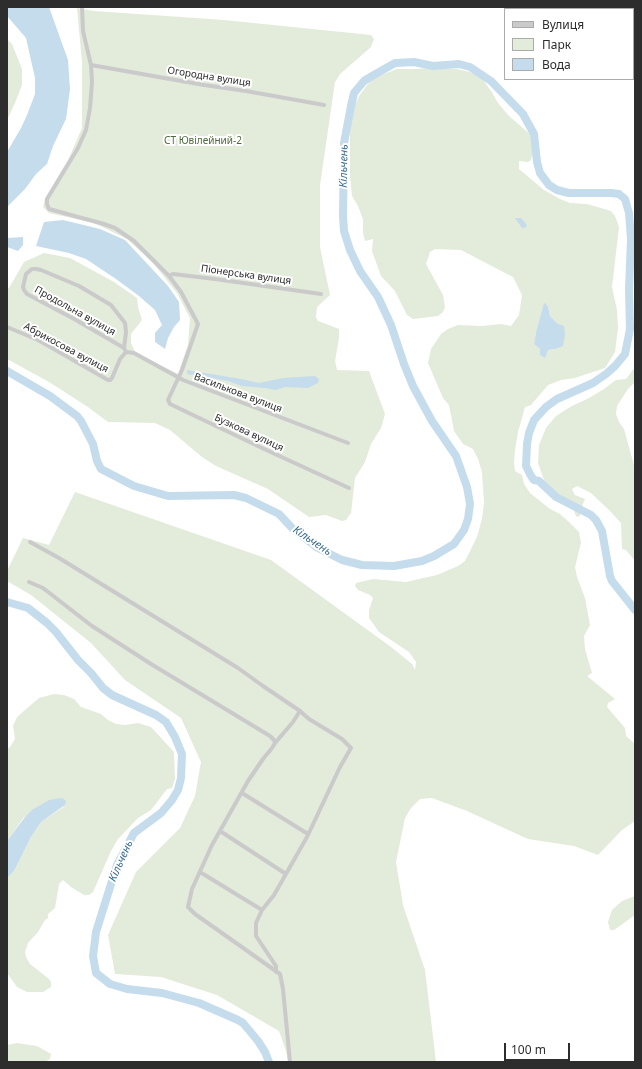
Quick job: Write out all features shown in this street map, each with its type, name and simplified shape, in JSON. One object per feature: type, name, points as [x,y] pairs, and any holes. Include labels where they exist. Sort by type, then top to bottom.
[{"type":"street","points":[[82,8],[83,31],[91,65],[92,82],[90,108],[86,130],[78,148],[47,199],[47,204],[49,209],[115,228],[134,241],[169,276],[181,292],[198,324],[179,378]]},
{"type":"street","name":"Огородна вулиця","points":[[91,65],[324,105]]},
{"type":"street","name":"Продольна вулиця","points":[[36,269],[41,270],[79,286],[112,305],[125,323],[125,350],[76,320],[27,294],[23,287],[26,274],[36,269]]},
{"type":"street","name":"Піонерська вулиця","points":[[169,276],[173,274],[215,279],[320,294]]},
{"type":"street","name":"Абрикосова вулиця","points":[[7,327],[38,340],[108,380],[112,378],[125,350]]},
{"type":"street","name":"Василькова вулиця","points":[[125,350],[134,353],[179,378],[348,443]]},
{"type":"street","name":"Бузкова вулиця","points":[[179,378],[168,400],[170,404],[349,488]]},
{"type":"street","points":[[30,542],[59,558],[238,668],[300,711],[309,719],[342,739],[351,748],[340,767],[308,834],[274,895],[262,910],[256,923],[256,936],[276,966],[276,972]]},
{"type":"street","points":[[29,582],[43,588],[92,626],[151,664],[270,736],[273,738],[275,743]]},
{"type":"street","points":[[290,1062],[280,974],[194,914],[188,907],[192,889],[212,845],[248,781],[300,711]]},
{"type":"street","points":[[242,793],[308,834]]},
{"type":"street","points":[[220,831],[286,874]]},
{"type":"street","points":[[200,872],[262,910]]},
{"type":"green space","name":"СT Ювілейний-2","points":[[77,8],[94,11],[224,20],[371,35],[374,39],[371,47],[340,74],[335,82],[320,185],[320,247],[330,295],[317,307],[316,317],[318,321],[339,329],[335,361],[337,370],[369,371],[385,414],[381,428],[371,444],[365,462],[355,478],[351,513],[346,520],[342,521],[326,515],[309,517],[268,489],[216,466],[202,457],[170,430],[155,423],[108,422],[49,382],[7,359],[7,288],[9,288],[24,262],[44,253],[70,258],[114,282],[137,298],[142,320],[131,334],[131,343],[135,352],[178,374],[188,345],[190,318],[177,293],[153,263],[127,239],[94,223],[49,213],[43,207],[45,199],[69,158],[82,128],[82,62]]},
{"type":"green space","points":[[7,39],[12,44],[22,69],[22,85],[7,120]]},
{"type":"green space","points":[[397,69],[457,69],[470,72],[481,77],[498,103],[509,116],[530,134],[533,152],[531,160],[528,162],[519,161],[519,169],[544,190],[560,199],[570,203],[587,204],[611,211],[615,216],[619,227],[612,287],[617,310],[618,328],[615,352],[605,368],[548,385],[531,405],[525,407],[518,432],[514,463],[515,471],[522,475],[524,484],[530,493],[550,509],[560,514],[579,532],[581,543],[575,567],[585,598],[590,625],[584,636],[585,649],[592,673],[587,676],[615,699],[608,703],[607,707],[625,728],[626,736],[635,744],[635,821],[622,830],[598,855],[574,846],[528,839],[467,811],[432,798],[420,799],[411,808],[405,818],[396,862],[403,905],[425,970],[436,1062],[288,1062],[279,1031],[217,995],[161,977],[115,974],[108,935],[136,872],[180,828],[195,796],[201,762],[181,718],[125,680],[91,643],[31,595],[7,581],[7,571],[23,538],[49,545],[75,492],[271,560],[391,647],[412,664],[415,670],[416,662],[409,652],[379,632],[369,618],[369,610],[373,598],[370,595],[358,590],[355,586],[356,583],[373,579],[406,582],[437,575],[458,566],[465,561],[477,537],[482,519],[484,503],[482,472],[473,449],[463,444],[454,431],[449,405],[443,398],[428,363],[431,349],[441,334],[458,325],[482,326],[501,324],[511,326],[519,315],[522,295],[513,277],[461,250],[435,249],[430,252],[426,264],[443,295],[445,307],[443,312],[438,316],[413,319],[407,315],[395,291],[381,276],[372,251],[373,239],[365,241],[363,233],[363,219],[352,196],[350,175],[350,124],[353,109],[359,96],[367,85],[376,77]],"holes":[[[544,304],[548,306],[550,316],[558,324],[555,349],[548,350],[540,355],[540,349],[534,344]]]},
{"type":"green space","points":[[635,367],[635,382],[628,389],[617,406],[616,414],[624,429],[635,469],[635,561],[626,550],[622,549],[621,523],[610,511],[591,493],[577,486],[572,489],[575,495],[585,499],[580,516],[577,517],[572,503],[553,492],[544,480],[538,463],[539,445],[546,428],[556,416],[604,389],[616,380],[626,379]]},
{"type":"green space","points":[[54,694],[64,695],[74,699],[81,707],[101,714],[116,724],[125,725],[138,723],[151,727],[174,752],[175,779],[172,788],[167,789],[151,810],[138,818],[118,839],[111,851],[93,892],[89,895],[84,895],[63,880],[59,884],[55,908],[48,914],[48,918],[28,943],[25,952],[30,964],[49,979],[51,982],[51,987],[43,992],[27,992],[17,987],[7,973],[7,878],[14,871],[31,837],[41,822],[65,806],[24,817],[7,841],[7,749],[15,739],[13,726],[17,717],[39,698]]},
{"type":"green space","points":[[635,896],[635,915],[614,930],[610,930],[608,922],[612,910],[622,901]]},
{"type":"green space","points":[[17,1043],[37,1046],[51,1054],[50,1059],[45,1062],[7,1062],[7,1045]]},
{"type":"water","points":[[7,7],[49,7],[68,60],[70,89],[66,119],[53,146],[47,164],[36,174],[25,189],[7,207],[7,152],[21,128],[35,94],[35,78],[26,38],[7,16]]},
{"type":"water","points":[[515,218],[521,218],[527,225],[525,228],[522,228]]},
{"type":"water","points":[[63,220],[100,229],[125,240],[168,286],[179,302],[180,320],[168,338],[165,349],[155,342],[155,333],[162,325],[155,310],[139,296],[86,259],[69,253],[36,246],[44,222]]},
{"type":"water","points":[[23,237],[23,245],[18,251],[7,247],[7,238]]},
{"type":"water","points":[[544,303],[548,306],[550,316],[558,324],[564,326],[565,335],[563,346],[548,350],[545,358],[540,355],[540,349],[534,344]]},
{"type":"water","points":[[187,370],[259,383],[283,378],[315,376],[319,379],[318,383],[308,388],[285,387],[276,390],[242,386],[228,381],[187,374]]},
{"type":"water","points":[[62,798],[66,801],[65,805],[41,822],[31,837],[14,871],[7,878],[7,841],[32,810],[49,800]]},
{"type":"waterway","name":"Кільчень","points":[[7,371],[50,396],[77,416],[93,444],[97,461],[101,469],[134,486],[168,496],[234,495],[246,498],[279,514],[293,529],[318,548],[342,560],[362,565],[394,566],[422,561],[434,556],[454,544],[464,530],[468,519],[470,504],[467,487],[456,456],[432,421],[413,386],[391,325],[378,297],[360,271],[350,250],[344,231],[343,216],[344,143],[354,93],[364,81],[372,76],[395,63],[414,62],[433,66],[459,64],[470,67],[491,81],[523,114],[534,134],[537,162],[540,173],[549,185],[557,190],[569,193],[611,193],[619,194],[625,199],[629,213],[631,239],[629,290],[630,329],[625,354],[606,374],[593,383],[557,399],[546,407],[534,420],[527,444],[526,466],[534,480],[539,481],[556,497],[591,515],[596,520],[602,531],[612,581],[635,610]]},
{"type":"waterway","name":"Кільчень","points":[[7,602],[28,608],[47,623],[103,688],[112,695],[156,715],[166,722],[175,737],[182,754],[181,778],[178,790],[161,813],[134,833],[117,865],[96,932],[93,956],[96,973],[110,984],[127,989],[162,993],[199,1003],[238,1020],[243,1023],[258,1041],[269,1062]]}]
